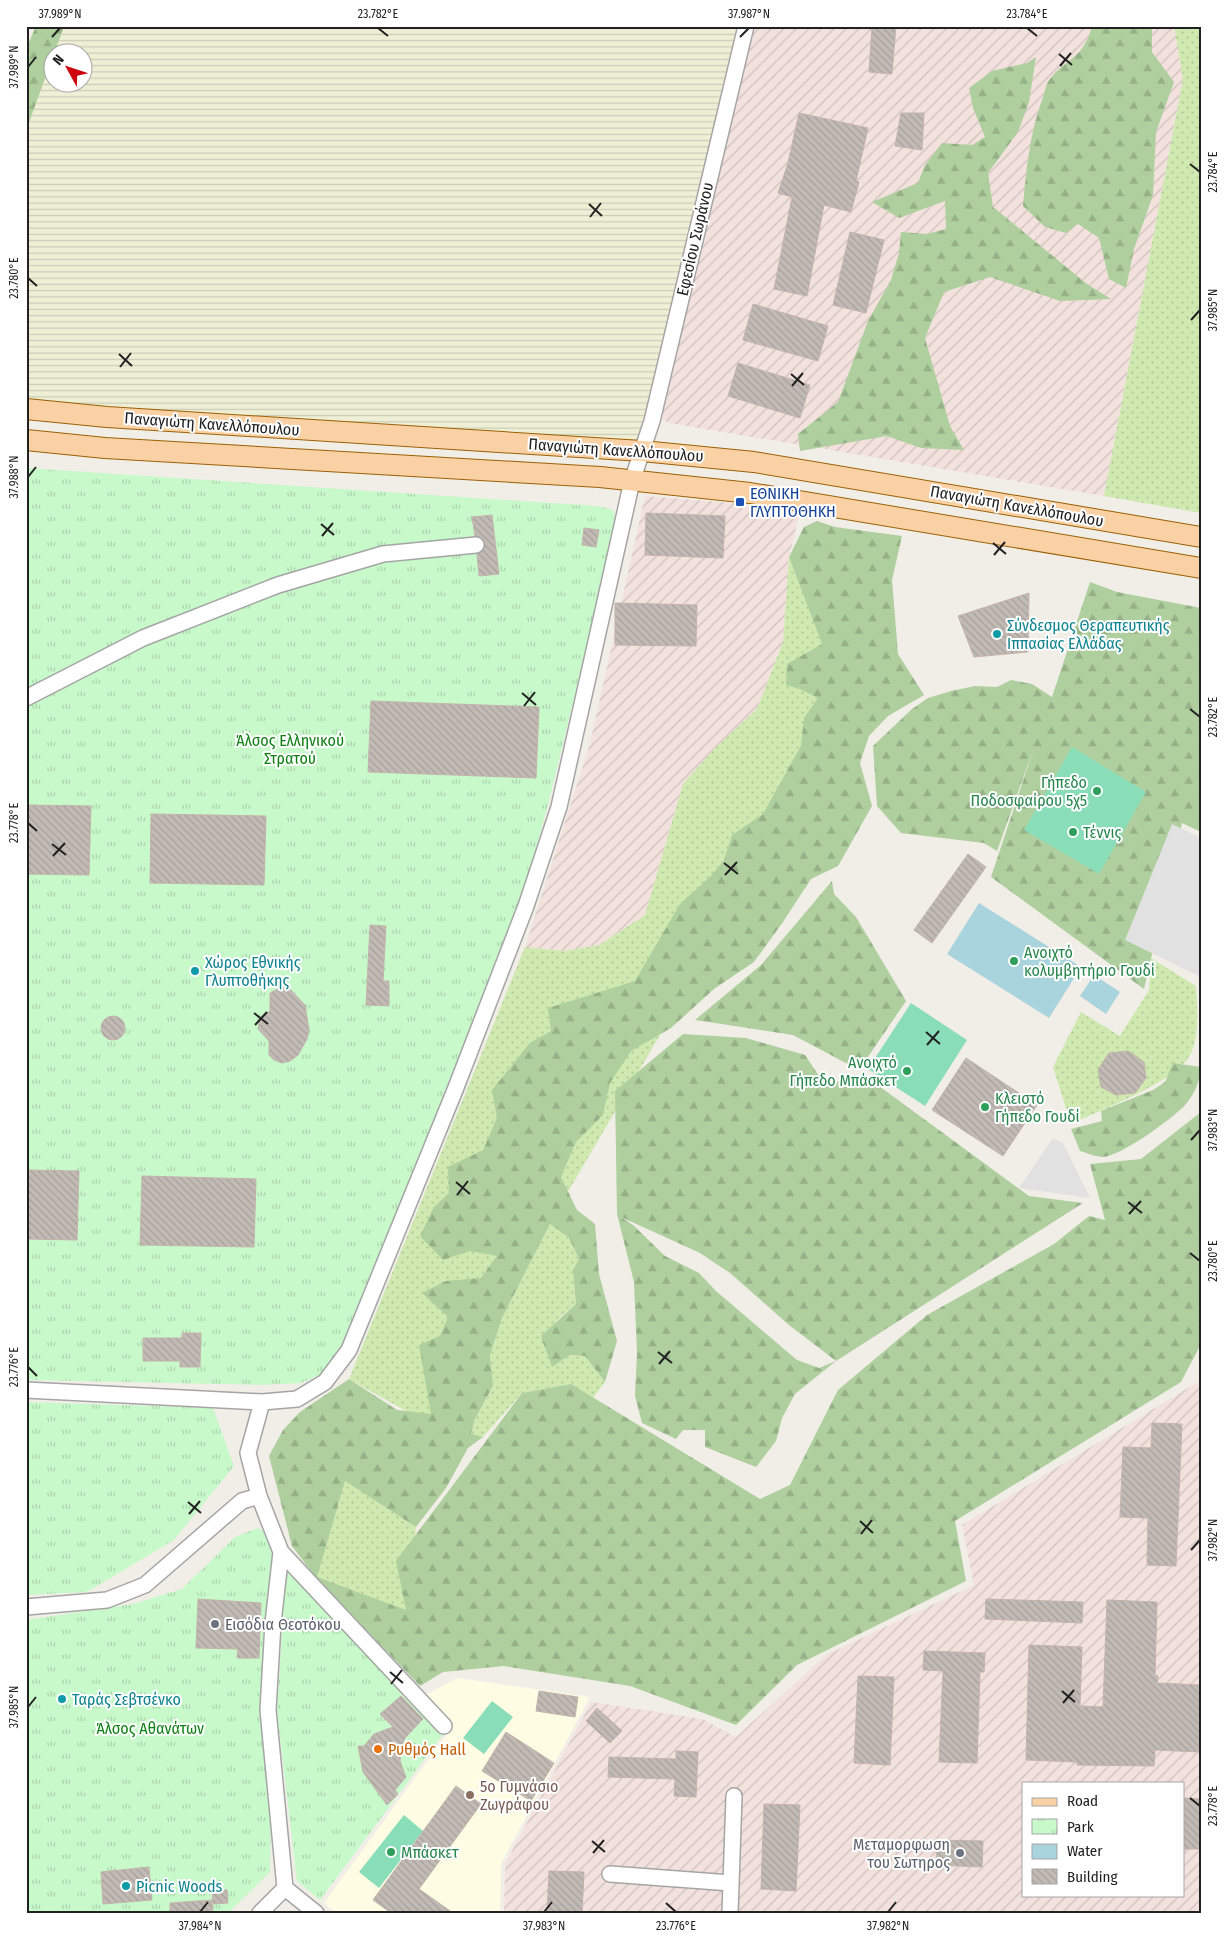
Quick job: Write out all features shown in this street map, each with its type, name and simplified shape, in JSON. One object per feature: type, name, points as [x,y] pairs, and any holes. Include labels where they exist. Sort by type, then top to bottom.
[{"type":"main road","name":"Παναγιώτη Κανελλόπουλου","points":[[26,409],[107,417],[642,451],[754,462],[1201,537]]},
{"type":"main road","name":"Παναγιώτη Κανελλόπουλου","points":[[26,440],[104,448],[632,481],[750,492],[1199,568]]},
{"type":"street","name":"Εφεσίου Σωράνου","points":[[26,1390],[262,1402],[297,1399],[325,1382],[350,1350],[456,1090],[526,906],[559,806],[632,481],[652,421],[746,26]]},
{"type":"street","points":[[26,698],[143,638],[278,586],[383,554],[476,545]]},
{"type":"street","points":[[262,1402],[248,1453],[260,1496],[281,1552],[444,1726]]},
{"type":"street","points":[[26,1606],[107,1600],[145,1585],[242,1501],[260,1496]]},
{"type":"street","points":[[281,1552],[273,1623],[268,1710],[285,1888],[316,1913]]},
{"type":"street","points":[[730,1913],[734,1796]]},
{"type":"street","points":[[610,1874],[731,1883]]},
{"type":"street","points":[[260,1913],[285,1888]]},
{"type":"shaded area","points":[[64,26],[745,26],[659,394],[634,455],[26,409],[26,131],[42,87],[42,92],[92,92],[92,42],[58,42]]},
{"type":"shaded area","points":[[752,26],[1174,26],[1183,79],[1104,496],[669,423],[663,420],[662,415]]},
{"type":"shaded area","points":[[645,496],[733,503],[799,516],[789,557],[783,642],[757,709],[714,749],[683,784],[645,915],[599,945],[565,951],[525,947],[590,744]]},
{"type":"shaded area","points":[[1172,824],[1201,838],[1201,977],[1125,940]]},
{"type":"shaded area","points":[[1053,1138],[1063,1143],[1090,1198],[1019,1188]]},
{"type":"shaded area","points":[[1201,1380],[1201,1913],[504,1913],[505,1864],[591,1702],[702,1719],[736,1737],[826,1655],[974,1585],[962,1525]]},
{"type":"shaded area","name":"5ο Γυμνάσιο Ζωγράφου","points":[[457,1678],[590,1697],[501,1864],[500,1913],[336,1913],[324,1903],[452,1727],[424,1696]]},
{"type":"green space","points":[[36,26],[64,26],[58,42],[42,42],[42,87],[26,131],[26,49]]},
{"type":"green space","points":[[1092,26],[1152,26],[1152,52],[1174,82],[1156,132],[1153,195],[1134,249],[1126,288],[1109,279],[1099,238],[1078,224],[1066,233],[1045,227],[1023,206],[1032,137],[1047,85],[1056,72],[1084,46]]},
{"type":"green space","points":[[1174,26],[1201,26],[1201,513],[1104,496],[1183,79]]},
{"type":"green space","points":[[1036,57],[1029,102],[1018,132],[988,173],[993,207],[1087,284],[1111,299],[1060,301],[990,277],[944,292],[925,338],[950,426],[964,450],[921,448],[887,436],[800,451],[798,434],[838,402],[868,321],[891,280],[899,253],[901,232],[927,234],[946,229],[945,201],[899,218],[872,202],[918,183],[925,165],[942,143],[972,145],[985,137],[973,108],[969,88],[992,71],[1027,63]]},
{"type":"green space","name":"Άλσος Ελληνικού Στρατού","points":[[26,468],[597,506],[613,510],[615,518],[606,566],[549,801],[518,913],[345,1347],[326,1372],[301,1383],[262,1385],[26,1380]]},
{"type":"green space","points":[[817,521],[835,527],[902,536],[892,580],[898,654],[924,695],[888,716],[869,736],[860,763],[872,806],[838,866],[811,879],[754,962],[714,989],[671,1028],[631,1051],[610,1083],[603,1115],[576,1142],[561,1177],[577,1210],[595,1224],[599,1274],[617,1341],[605,1382],[585,1356],[570,1355],[552,1367],[541,1336],[576,1304],[573,1270],[579,1259],[569,1238],[550,1224],[502,1318],[490,1355],[493,1386],[475,1419],[471,1434],[483,1437],[468,1448],[446,1488],[416,1527],[345,1481],[317,1577],[406,1610],[396,1561],[522,1393],[571,1384],[760,1499],[790,1485],[838,1390],[927,1315],[1054,1244],[1089,1216],[1105,1220],[1090,1164],[1141,1159],[1201,1112],[1201,1344],[1181,1382],[955,1521],[966,1581],[797,1665],[736,1725],[630,1686],[504,1666],[443,1672],[420,1686],[316,1578],[292,1546],[269,1456],[283,1430],[300,1412],[349,1379],[397,1410],[431,1414],[419,1345],[440,1336],[448,1317],[422,1293],[446,1281],[481,1278],[497,1256],[470,1251],[443,1260],[420,1236],[434,1207],[449,1193],[448,1167],[483,1150],[497,1118],[492,1090],[530,1043],[551,1031],[548,1008],[635,981],[680,904],[711,876],[724,860],[732,835],[763,814],[801,746],[804,718],[818,698],[800,689],[786,685],[787,664],[822,644],[789,557],[804,527]]},
{"type":"green space","points":[[789,557],[849,713],[431,1425],[349,1379],[525,947],[565,951],[599,945],[645,915],[683,784],[714,749],[757,709],[783,642]]},
{"type":"green space","points":[[1090,582],[1117,592],[1201,608],[1201,832],[1182,823],[1144,989],[991,877],[1035,745],[997,851],[984,843],[901,833],[877,806],[873,746],[912,709],[928,698],[975,686],[997,687],[1011,680],[1032,684],[1052,697]]},
{"type":"green space","points":[[1072,747],[1146,792],[1099,874],[1024,830]]},
{"type":"green space","points":[[832,881],[834,894],[856,917],[906,1001],[859,1070],[793,1035],[695,1020],[761,965]]},
{"type":"green space","points":[[1151,958],[1196,986],[1197,1025],[1191,1054],[1177,1070],[1149,1088],[1071,1124],[1053,1067],[1081,1012],[1120,1036],[1149,990]]},
{"type":"green space","points":[[911,1003],[967,1040],[925,1106],[868,1069]]},
{"type":"green space","points":[[683,1034],[746,1038],[805,1055],[825,1085],[864,1075],[1029,1196],[1083,1203],[836,1361],[795,1394],[782,1418],[776,1441],[756,1467],[705,1447],[705,1430],[683,1430],[676,1439],[642,1423],[635,1396],[637,1353],[634,1282],[617,1214],[615,1091]],"holes":[[[621,1217],[700,1253],[730,1273],[789,1325],[836,1361],[819,1368],[797,1360],[716,1291],[699,1273],[665,1256],[633,1225]]]},
{"type":"green space","points":[[1173,1063],[1201,1067],[1200,1077],[1194,1092],[1185,1105],[1146,1136],[1111,1155],[1100,1157],[1080,1151],[1071,1129],[1102,1121],[1101,1111],[1153,1090],[1165,1082]]},
{"type":"green space","points":[[550,1224],[569,1238],[579,1259],[573,1270],[576,1304],[556,1321],[552,1367],[570,1355],[585,1356],[605,1382],[593,1398],[571,1384],[522,1393],[483,1437],[471,1435],[475,1419],[493,1387],[490,1355],[502,1318]]},
{"type":"green space","points":[[26,1402],[213,1408],[234,1466],[174,1540],[87,1592],[26,1595]]},
{"type":"green space","points":[[345,1480],[416,1527],[406,1611],[316,1578]]},
{"type":"green space","name":"Άλσος Αθανάτων","points":[[258,1528],[276,1538],[270,1872],[228,1913],[26,1913],[26,1620],[133,1604],[182,1589],[235,1537]]},
{"type":"green space","points":[[286,1567],[444,1733],[320,1900],[297,1881],[277,1712]]},
{"type":"green space","points":[[492,1701],[513,1717],[484,1754],[463,1738]]},
{"type":"green space","name":"Μπάσκετ","points":[[404,1815],[423,1831],[379,1888],[359,1872]]},
{"type":"water","name":"Ανοιχτό κολυμβητήριο Γουδί","points":[[979,903],[1081,967],[1049,1018],[947,954]]},
{"type":"water","points":[[1094,975],[1120,992],[1106,1014],[1080,996]]},
{"type":"building","points":[[872,26],[896,26],[892,74],[869,72]]},
{"type":"building","points":[[799,113],[868,128],[856,181],[859,182],[851,212],[824,205],[807,296],[774,289],[792,197],[778,193],[788,163]]},
{"type":"building","points":[[901,113],[924,113],[922,150],[895,146]]},
{"type":"building","points":[[850,232],[884,240],[866,313],[833,305]]},
{"type":"building","points":[[753,304],[828,326],[818,361],[743,340]]},
{"type":"building","points":[[738,363],[810,385],[800,418],[728,396]]},
{"type":"building","points":[[646,513],[725,516],[723,558],[645,555]]},
{"type":"building","points":[[492,515],[499,574],[479,576],[477,554],[484,549],[485,544],[480,537],[475,536],[472,517]]},
{"type":"building","points":[[584,528],[599,530],[596,547],[582,545]]},
{"type":"building","name":"Σύνδεσμος Θεραπευτικής Ιππασίας Ελλάδας","points":[[1029,593],[1028,652],[974,657],[958,616]]},
{"type":"building","points":[[615,603],[697,605],[696,646],[615,645]]},
{"type":"building","points":[[371,701],[539,707],[536,778],[368,772]]},
{"type":"building","points":[[26,805],[91,806],[89,875],[26,874]]},
{"type":"building","points":[[151,814],[266,816],[264,885],[150,883]]},
{"type":"building","points":[[968,854],[986,867],[932,943],[914,930]]},
{"type":"building","points":[[370,925],[386,926],[383,981],[389,981],[389,1006],[366,1005]]},
{"type":"building","points":[[286,985],[305,1005],[309,1030],[307,1039],[298,1055],[290,1061],[282,1063],[274,1060],[269,1055],[269,1041],[258,1029],[260,1018],[270,1011],[270,993]]},
{"type":"building","points":[[113,1016],[118,1017],[124,1023],[124,1033],[118,1039],[113,1040],[108,1039],[102,1033],[101,1028],[102,1023],[108,1017]]},
{"type":"building","points":[[1128,1051],[1144,1062],[1146,1078],[1135,1093],[1116,1095],[1101,1087],[1098,1070],[1109,1053]]},
{"type":"building","name":"Κλειστό Γήπεδο Γουδί","points":[[966,1058],[1037,1105],[1003,1156],[932,1110]]},
{"type":"building","points":[[26,1170],[79,1171],[77,1240],[26,1239]]},
{"type":"building","points":[[142,1176],[256,1179],[254,1247],[140,1245]]},
{"type":"building","points":[[182,1333],[201,1333],[200,1367],[180,1367],[180,1361],[143,1361],[143,1338],[182,1338]]},
{"type":"building","points":[[1152,1423],[1182,1424],[1176,1566],[1147,1565],[1148,1518],[1120,1517],[1123,1447],[1151,1448]]},
{"type":"building","points":[[198,1599],[261,1603],[259,1658],[237,1658],[238,1649],[196,1648]]},
{"type":"building","points":[[986,1599],[1083,1602],[1082,1623],[985,1619]]},
{"type":"building","points":[[1107,1600],[1157,1602],[1155,1675],[1158,1676],[1157,1683],[1201,1685],[1201,1752],[1155,1750],[1154,1766],[1077,1765],[1077,1762],[1026,1760],[1029,1645],[1082,1647],[1080,1706],[1103,1707]]},
{"type":"building","points":[[924,1651],[985,1653],[984,1672],[980,1672],[977,1763],[939,1762],[943,1671],[923,1670]]},
{"type":"building","points":[[858,1676],[894,1677],[890,1765],[854,1763]]},
{"type":"building","points":[[539,1691],[578,1697],[575,1717],[536,1711]]},
{"type":"building","name":"Ρυθμός Hall","points":[[401,1696],[423,1719],[405,1738],[401,1748],[400,1761],[406,1777],[395,1790],[398,1794],[387,1805],[363,1772],[358,1746],[364,1746],[374,1734],[393,1727],[380,1714]]},
{"type":"building","points":[[597,1708],[622,1731],[610,1743],[586,1721]]},
{"type":"building","name":"5ο Γυμνάσιο Ζωγράφου","points":[[506,1732],[554,1763],[531,1801],[482,1771]]},
{"type":"building","points":[[676,1751],[698,1752],[696,1797],[674,1796],[675,1779],[608,1777],[609,1757],[676,1759]]},
{"type":"building","points":[[456,1786],[481,1804],[419,1889],[453,1913],[391,1913],[373,1900]]},
{"type":"building","points":[[1184,1798],[1201,1799],[1201,1849],[1184,1849]]},
{"type":"building","points":[[764,1804],[800,1805],[796,1891],[761,1889]]},
{"type":"building","name":"Μεταμορφωση του Σωτηρος","points":[[937,1840],[983,1841],[982,1867],[936,1865]]},
{"type":"building","name":"Picnic Woods","points":[[149,1867],[152,1900],[103,1904],[101,1872]]},
{"type":"building","points":[[549,1871],[584,1872],[582,1913],[547,1913]]},
{"type":"building","points":[[227,1890],[228,1903],[213,1904],[212,1891]]},
{"type":"building","points":[[212,1900],[213,1913],[170,1913],[170,1903]]},
{"type":"place","name":"ΕΘΝΙΚΗ ΓΛΥΠΤΟΘΗΚΗ","points":[[740,502]]},
{"type":"place","name":"Σύνδεσμος Θεραπευτικής Ιππασίας Ελλάδας","points":[[997,634]]},
{"type":"place","name":"Γήπεδο Ποδοσφαίρου 5χ5","points":[[1097,791]]},
{"type":"place","name":"Τέννις","points":[[1073,832]]},
{"type":"place","name":"Ανοιχτό κολυμβητήριο Γουδί","points":[[1014,961]]},
{"type":"place","name":"Χώρος Εθνικής Γλυπτοθήκης","points":[[195,971]]},
{"type":"place","name":"Ανοιχτό Γήπεδο Μπάσκετ","points":[[907,1071]]},
{"type":"place","name":"Κλειστό Γήπεδο Γουδί","points":[[985,1107]]},
{"type":"place","name":"Εισόδια Θεοτόκου","points":[[215,1624]]},
{"type":"place","name":"Ταράς Σεβτσένκο","points":[[62,1699]]},
{"type":"place","name":"Ρυθμός Hall","points":[[378,1749]]},
{"type":"place","name":"5ο Γυμνάσιο Ζωγράφου","points":[[470,1795]]},
{"type":"place","name":"Μπάσκετ","points":[[391,1852]]},
{"type":"place","name":"Μεταμορφωση του Σωτηρος","points":[[960,1853]]},
{"type":"place","name":"Picnic Woods","points":[[126,1886]]}]
